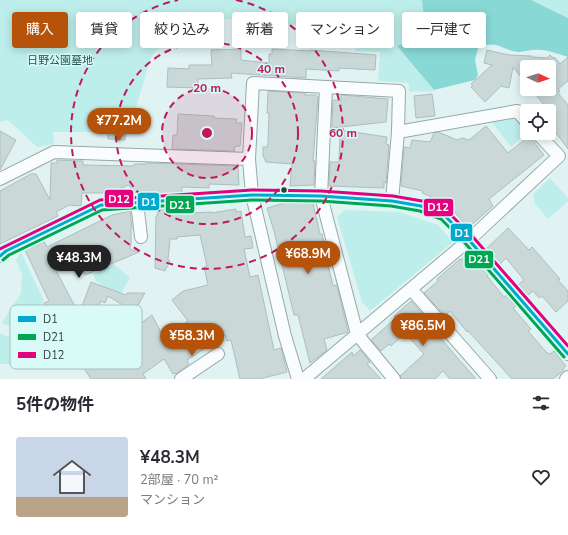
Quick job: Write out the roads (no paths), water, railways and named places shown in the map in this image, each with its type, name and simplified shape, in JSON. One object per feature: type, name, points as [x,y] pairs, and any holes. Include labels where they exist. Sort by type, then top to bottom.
[{"type":"street","points":[[298,379],[285,336],[252,195],[249,159],[254,83],[400,91],[392,201]]},
{"type":"street","points":[[326,86],[321,196],[357,334],[394,379]]},
{"type":"street","points":[[398,132],[517,112],[520,115]]},
{"type":"street","points":[[304,379],[469,240],[559,156],[544,140]]},
{"type":"street","points":[[0,179],[54,152],[249,159]]},
{"type":"street","points":[[0,256],[6,251],[101,205],[252,195],[321,196],[392,201],[421,206],[444,215],[469,240],[568,354]]},
{"type":"street","points":[[137,202],[141,237]]},
{"type":"street","points":[[411,289],[490,379]]},
{"type":"street","points":[[181,379],[218,354]]},
{"type":"park label","name":"日野公園墓地","points":[[60,60]]}]
